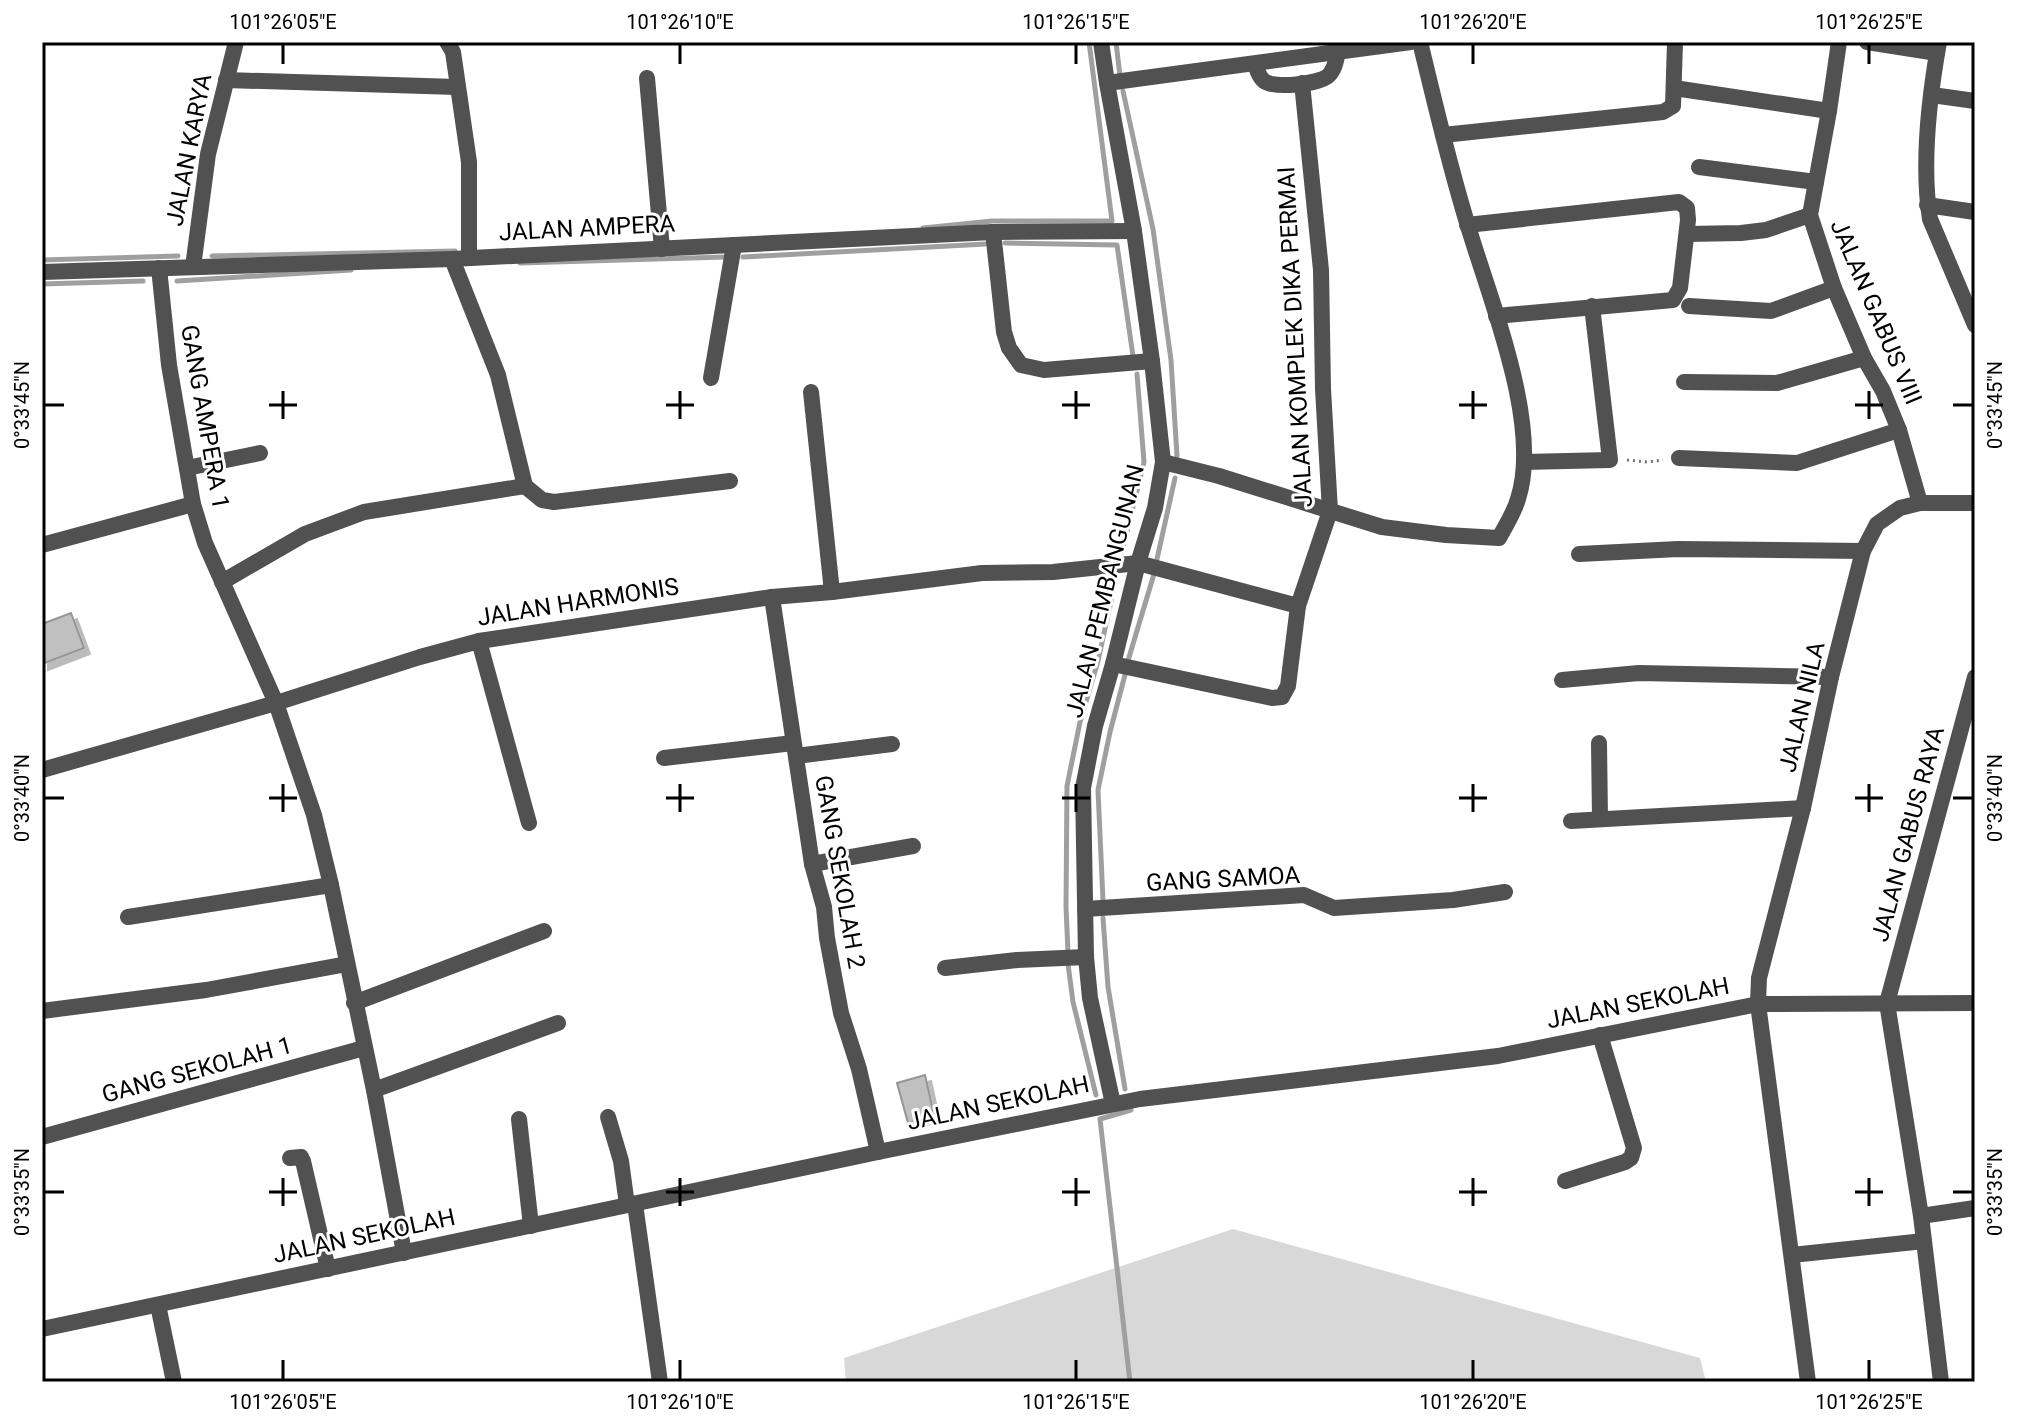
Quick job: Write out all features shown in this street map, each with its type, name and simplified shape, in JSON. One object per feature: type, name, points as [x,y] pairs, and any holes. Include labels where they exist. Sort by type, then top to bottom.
[{"type":"street","name":"JALAN KARYA","points":[[193,267],[208,154],[236,42]]},
{"type":"street","points":[[447,42],[453,52],[469,162],[461,259],[498,375],[525,486],[542,500],[554,502],[730,481]]},
{"type":"street","name":"JALAN PEMBANGUNAN","points":[[1101,42],[1134,231],[1163,462],[1155,508],[1095,726],[1083,788],[1086,957],[1098,1042],[1113,1104]]},
{"type":"street","points":[[1107,83],[1255,64],[1318,48],[1338,52],[1411,42]]},
{"type":"street","points":[[1163,462],[1219,476],[1382,527],[1499,538],[1519,498],[1524,462],[1522,414],[1496,316],[1467,225],[1420,42]]},
{"type":"street","points":[[1443,135],[1663,112],[1673,106],[1675,42]]},
{"type":"street","name":"JALAN GABUS VIII","points":[[1839,42],[1810,215],[1834,288],[1899,430],[1920,503]]},
{"type":"street","points":[[1867,42],[1938,47],[1925,160],[1927,205],[1930,219],[1975,325]]},
{"type":"street","points":[[1255,64],[1265,82],[1279,87],[1325,79],[1332,72],[1338,52]]},
{"type":"street","points":[[647,78],[662,249]]},
{"type":"street","points":[[226,80],[457,87]]},
{"type":"street","name":"JALAN KOMPLEK DIKA PERMAI","points":[[1113,664],[1272,698],[1282,697],[1288,686],[1298,606],[1330,511],[1323,389],[1321,270],[1302,83]]},
{"type":"street","points":[[1674,88],[1829,111]]},
{"type":"street","points":[[1932,95],[1975,101]]},
{"type":"street","points":[[1699,167],[1816,182]]},
{"type":"street","points":[[1467,225],[1679,202],[1687,208],[1680,288],[1673,300],[1496,316]]},
{"type":"street","points":[[1927,205],[1975,212]]},
{"type":"street","points":[[1687,234],[1766,230],[1810,215]]},
{"type":"street","name":"JALAN AMPERA","points":[[42,272],[461,259],[993,232],[1134,231]]},
{"type":"street","points":[[993,232],[1004,332],[1009,348],[1021,365],[1044,370],[1152,361]]},
{"type":"street","points":[[711,378],[734,245]]},
{"type":"street","name":"GANG AMPERA 1","points":[[159,268],[169,365],[193,504],[205,543],[276,703]]},
{"type":"street","points":[[1689,306],[1771,311],[1834,288]]},
{"type":"street","points":[[1524,462],[1610,460],[1592,306]]},
{"type":"street","points":[[1684,382],[1777,383],[1864,358]]},
{"type":"street","points":[[811,392],[832,592]]},
{"type":"street","points":[[1679,458],[1797,463],[1899,430]]},
{"type":"street","points":[[187,468],[260,453]]},
{"type":"street","points":[[222,582],[305,534],[364,512],[525,486]]},
{"type":"street","name":"JALAN NILA","points":[[1808,1382],[1758,1004],[1759,978],[1803,808],[1831,677],[1863,551],[1877,524],[1900,508],[1920,503],[1975,503]]},
{"type":"street","points":[[42,545],[193,504]]},
{"type":"street","points":[[1579,554],[1678,549],[1863,551]]},
{"type":"street","points":[[1138,563],[1298,606]]},
{"type":"street","name":"JALAN HARMONIS","points":[[42,770],[479,641],[772,597],[982,573],[1053,572],[1138,563]]},
{"type":"street","name":"GANG SEKOLAH 2","points":[[772,597],[812,864],[824,907],[841,1013],[859,1069],[878,1152]]},
{"type":"street","points":[[479,641],[529,823]]},
{"type":"street","points":[[1562,680],[1639,673],[1831,677]]},
{"type":"street","name":"JALAN GABUS RAYA","points":[[1887,1003],[1975,677]]},
{"type":"street","points":[[276,703],[314,815],[331,885],[404,1253]]},
{"type":"street","points":[[1599,743],[1600,818]]},
{"type":"street","points":[[664,758],[892,744]]},
{"type":"street","points":[[1571,821],[1803,808]]},
{"type":"street","points":[[812,864],[913,846]]},
{"type":"street","points":[[128,917],[331,885]]},
{"type":"street","name":"GANG SAMOA","points":[[1085,909],[1304,895],[1334,908],[1453,900],[1505,892]]},
{"type":"street","points":[[354,1003],[544,931]]},
{"type":"street","points":[[945,968],[1086,957]]},
{"type":"street","points":[[42,1011],[206,990],[347,964]]},
{"type":"street","points":[[1887,1003],[1921,1216],[1941,1382]]},
{"type":"street","name":"JALAN SEKOLAH","points":[[42,1329],[1113,1104],[1498,1056],[1758,1004],[1975,1003]]},
{"type":"street","points":[[374,1090],[558,1023]]},
{"type":"street","points":[[1565,1181],[1625,1162],[1634,1153],[1600,1035]]},
{"type":"street","name":"GANG SEKOLAH 1","points":[[42,1137],[364,1048]]},
{"type":"street","points":[[608,1117],[631,1204],[660,1382]]},
{"type":"street","points":[[519,1119],[531,1226]]},
{"type":"street","points":[[290,1158],[301,1157],[303,1161],[328,1269]]},
{"type":"street","points":[[1921,1216],[1975,1208]]},
{"type":"street","points":[[1792,1255],[1924,1241]]},
{"type":"street","points":[[158,1305],[174,1382]]},
{"type":"path","points":[[1610,460],[1647,462],[1679,458]]},
{"type":"shaded area","points":[[1233,1229],[1700,1358],[1706,1382],[846,1382],[844,1358]]},
{"type":"building","points":[[71,613],[84,648],[42,664],[42,624]]},
{"type":"building","points":[[925,1075],[934,1115],[908,1123],[897,1083]]},
{"type":"waterway","points":[[923,228],[992,221],[1112,221],[1089,42]]},
{"type":"waterway","points":[[1116,42],[1120,76]]},
{"type":"waterway","points":[[1123,91],[1153,229],[1171,360],[1177,456]]},
{"type":"waterway","points":[[1005,243],[1117,245],[1133,356]]},
{"type":"waterway","points":[[743,257],[986,244]]},
{"type":"waterway","points":[[212,256],[455,251]]},
{"type":"waterway","points":[[42,260],[178,256]]},
{"type":"waterway","points":[[520,263],[725,257]]},
{"type":"waterway","points":[[177,281],[351,270]]},
{"type":"waterway","points":[[42,284],[143,281]]},
{"type":"waterway","points":[[1122,552],[1144,462],[1137,374]]},
{"type":"waterway","points":[[1157,559],[1175,478]]},
{"type":"waterway","points":[[1127,664],[1154,574]]},
{"type":"waterway","points":[[1068,953],[1067,786],[1116,578]]},
{"type":"waterway","points":[[1103,901],[1098,790],[1126,671]]},
{"type":"waterway","points":[[1103,918],[1108,987],[1125,1089]]},
{"type":"waterway","points":[[1068,964],[1073,1002],[1096,1095]]},
{"type":"waterway","points":[[1130,1382],[1100,1119],[1131,1110]]}]
